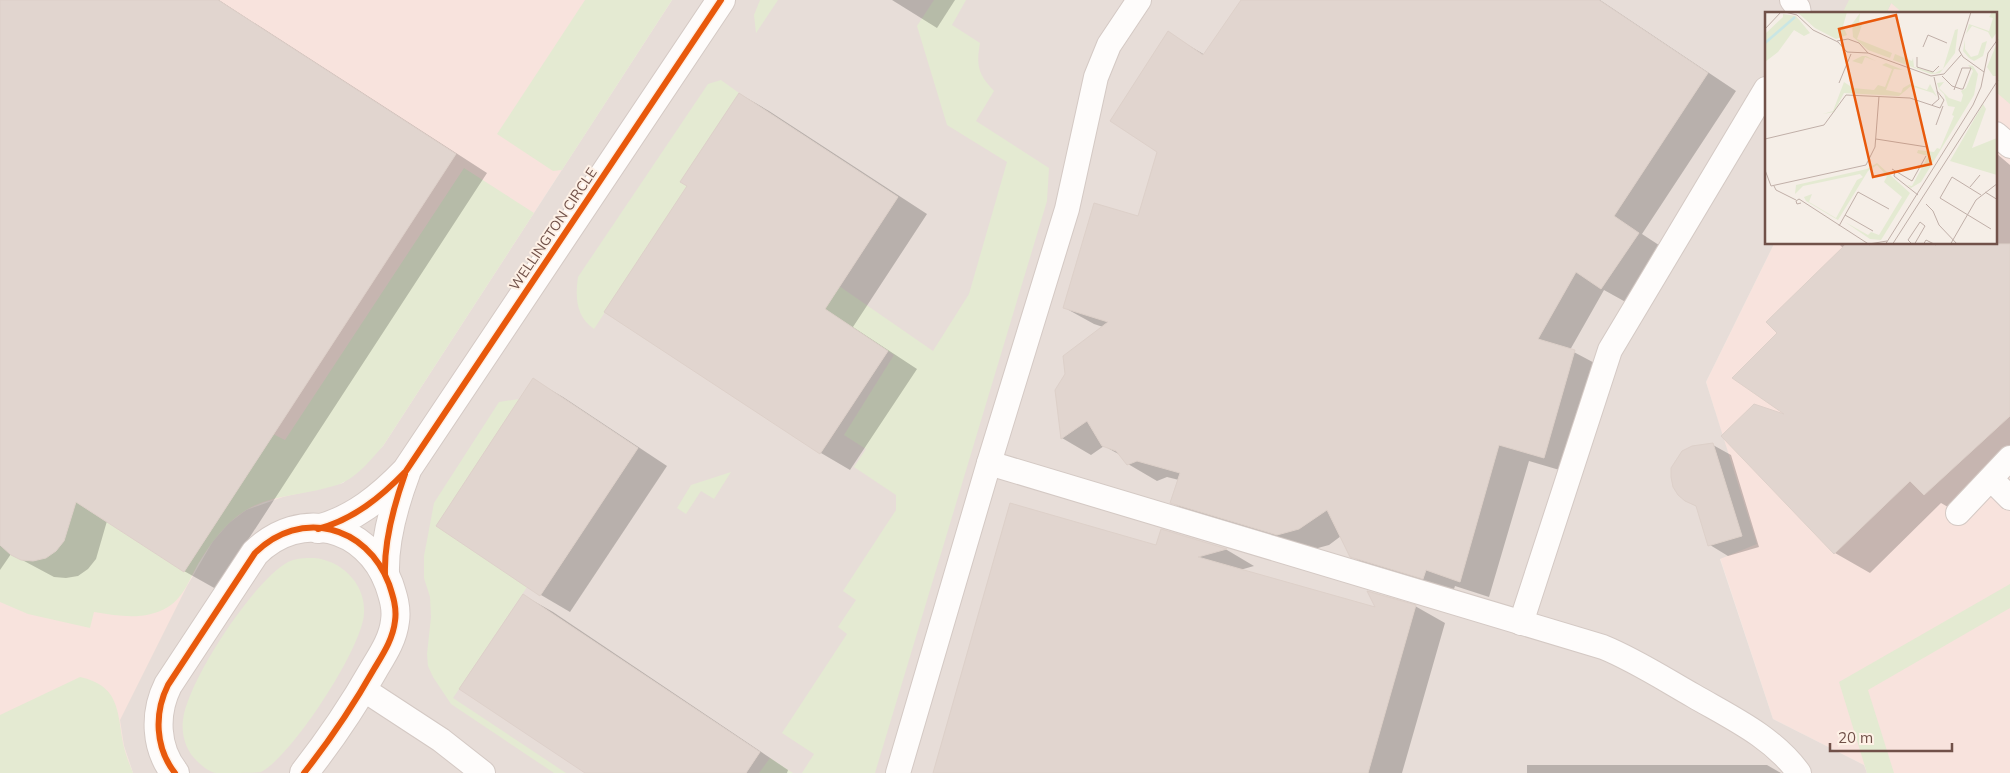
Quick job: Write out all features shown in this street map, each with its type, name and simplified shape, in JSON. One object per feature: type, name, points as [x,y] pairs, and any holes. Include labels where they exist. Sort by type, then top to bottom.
[{"type":"street","name":"WELLINGTON CIRCLE","points":[[318,529],[341,521],[371,503],[406,471],[721,0]]},
{"type":"street","name":"WELLINGTON CIRCLE","points":[[385,574],[390,529],[406,471]]},
{"type":"street","points":[[170,768],[162,745],[157,720],[163,695],[248,562],[262,546],[278,536],[293,530],[318,529],[340,532],[358,541],[374,556],[385,574],[394,596],[396,620],[389,643],[363,689],[332,737],[304,773]]},
{"type":"lane","points":[[898,773],[989,463],[1067,209],[1087,112],[1101,62],[1109,46],[1139,0]]},
{"type":"lane","points":[[1792,0],[1799,12]]},
{"type":"lane","points":[[1522,623],[1610,350],[1765,91]]},
{"type":"lane","points":[[1998,136],[2010,146]]},
{"type":"lane","points":[[1958,513],[2010,458]]},
{"type":"lane","points":[[989,463],[1603,647],[1627,657],[1756,733],[1783,752],[1799,773]]},
{"type":"lane","points":[[1991,478],[2010,498]]},
{"type":"lane","points":[[363,689],[441,740],[483,773]]},
{"type":"shaded area","points":[[0,0],[672,0],[383,446],[316,490],[265,502],[246,510],[229,523],[213,541],[198,564],[183,595],[124,746],[133,773],[0,762]]},
{"type":"shaded area","points":[[672,0],[1893,0],[1887,12],[1765,12],[1765,245],[1774,245],[1706,382],[1757,544],[1720,559],[1773,719],[1864,765],[1867,773],[133,773],[124,746],[120,720],[187,586],[213,541],[229,523],[246,510],[283,497],[343,483],[383,446]]},
{"type":"shaded area","points":[[1893,0],[2010,0],[2010,773],[1867,773],[1864,765],[1773,719],[1720,558],[1756,544],[1706,382],[1774,245],[1998,245],[1998,12],[1887,12]]},
{"type":"green space","points":[[585,0],[672,0],[562,170],[553,171],[497,134]]},
{"type":"green space","points":[[760,0],[778,0],[756,33],[754,15]]},
{"type":"green space","points":[[934,0],[966,0],[952,25],[980,43],[979,69],[984,80],[994,91],[976,121],[1049,168],[1047,201],[875,773],[802,773],[814,754],[782,733],[847,634],[838,627],[856,600],[843,591],[896,510],[896,495],[854,467],[866,449],[844,435],[894,355],[672,209],[594,329],[583,319],[580,313],[577,299],[578,277],[708,84],[721,80],[739,93],[680,182],[839,286],[933,351],[969,294],[1007,162],[947,125],[917,26]]},
{"type":"green space","points":[[1849,0],[2010,0],[2010,104],[1998,94],[1998,12],[1902,12],[1891,3],[1887,12],[1843,12]]},
{"type":"green space","points":[[464,168],[534,213],[383,446],[360,471],[340,484],[285,496],[255,505],[238,515],[213,542],[198,564],[186,588],[174,603],[159,611],[141,616],[94,612],[90,628],[28,614],[0,602],[0,495],[19,465],[184,572],[273,434],[285,440]]},
{"type":"green space","points":[[519,399],[436,526],[527,587],[453,698],[566,773],[554,773],[451,704],[428,666],[427,654],[431,617],[430,597],[424,578],[424,556],[434,503],[499,402]]},
{"type":"green space","points":[[731,472],[714,499],[701,491],[686,514],[677,508],[691,485]]},
{"type":"green space","points":[[314,558],[333,563],[342,569],[350,575],[361,592],[364,602],[364,613],[361,629],[352,650],[324,699],[307,724],[274,762],[261,772],[216,773],[203,767],[193,757],[187,747],[183,725],[187,703],[196,682],[224,634],[241,610],[274,572],[288,562],[297,559]]},
{"type":"green space","points":[[2010,584],[2010,608],[1868,690],[1894,773],[1867,773],[1839,682]]},
{"type":"green space","points":[[80,677],[102,686],[114,701],[124,747],[133,773],[0,773],[0,715]]},
{"type":"green space","points":[[770,758],[793,773],[759,773]]},
{"type":"building","points":[[0,0],[218,0],[456,154],[184,572],[76,502],[64,541],[56,551],[46,558],[33,561],[21,560],[11,555],[0,545]]},
{"type":"building","points":[[1241,0],[1599,0],[1708,73],[1614,216],[1639,233],[1601,289],[1576,272],[1538,339],[1575,350],[1544,458],[1499,445],[1460,582],[1426,570],[1423,579],[1350,557],[1327,510],[1299,529],[1277,535],[1170,503],[1180,473],[1137,461],[1127,465],[1116,451],[1102,446],[1087,421],[1061,439],[1055,390],[1065,374],[1063,356],[1108,322],[1063,308],[1094,203],[1138,216],[1157,152],[1110,121],[1168,31],[1203,55]]},
{"type":"building","points":[[739,93],[898,197],[825,309],[888,351],[820,454],[604,312],[687,186],[680,182]]},
{"type":"building","points":[[2010,244],[2010,416],[1924,495],[1910,481],[1834,554],[1721,436],[1754,404],[1784,414],[1732,378],[1777,333],[1766,322],[1845,245]]},
{"type":"building","points":[[533,378],[638,448],[540,596],[436,526]]},
{"type":"building","points":[[1713,443],[1742,536],[1708,546],[1696,506],[1685,501],[1673,487],[1671,468],[1682,451],[1692,446]]},
{"type":"building","points":[[1010,503],[1156,545],[1161,529],[1227,549],[1198,557],[1375,607],[1367,591],[1416,605],[1368,773],[933,773]]},
{"type":"building","points":[[523,594],[760,752],[746,773],[585,773],[459,689]]},
{"type":"cycle path","points":[[318,529],[331,525],[366,506],[387,490],[406,471],[721,0]]},
{"type":"cycle path","points":[[385,574],[390,523],[405,474]]},
{"type":"cycle path","points":[[175,773],[163,753],[159,730],[160,707],[168,685],[255,553],[273,539],[292,531],[311,527],[331,530],[349,536],[365,548],[379,564],[389,584],[394,602],[395,616],[394,628],[381,658],[341,722],[304,773]]}]
